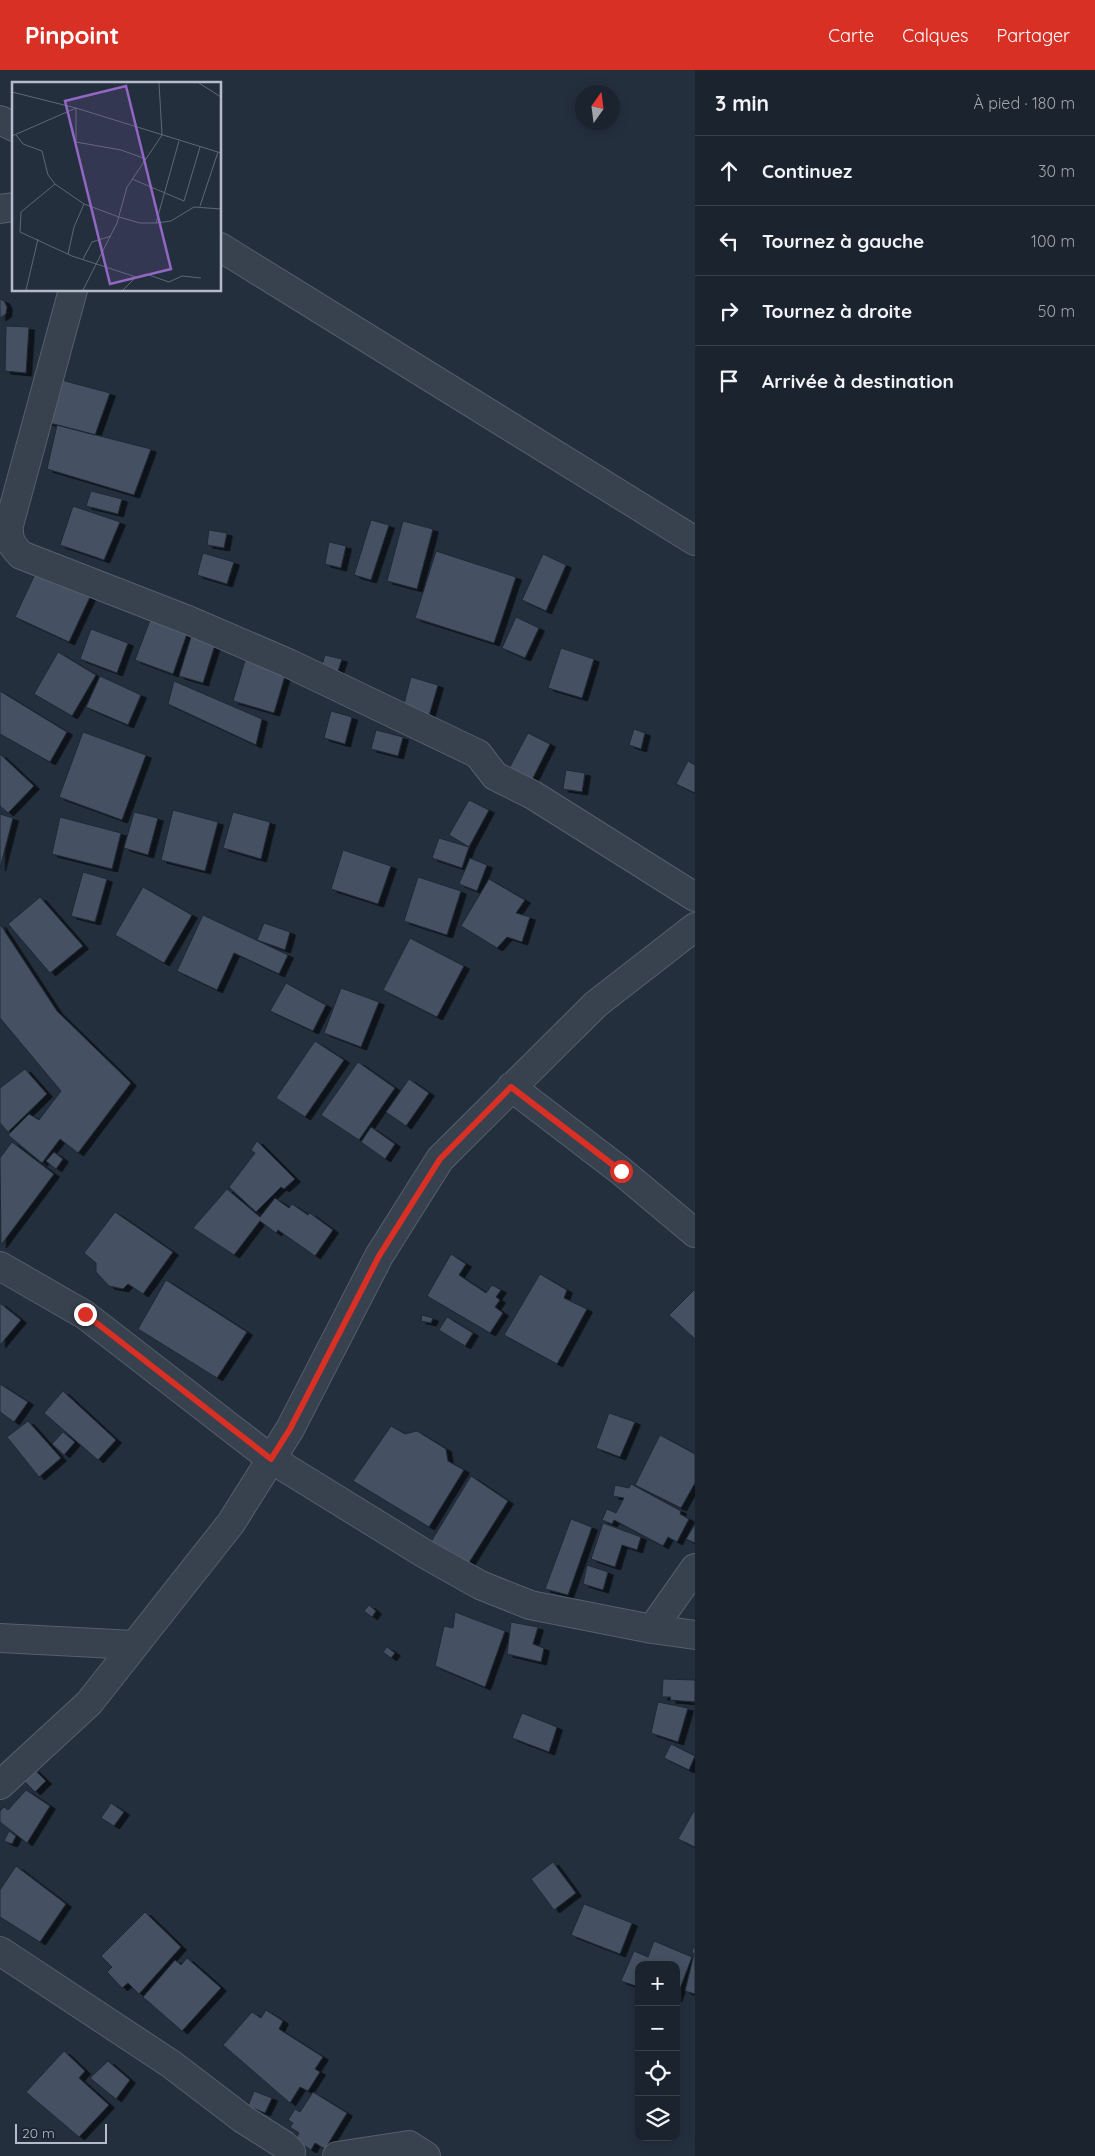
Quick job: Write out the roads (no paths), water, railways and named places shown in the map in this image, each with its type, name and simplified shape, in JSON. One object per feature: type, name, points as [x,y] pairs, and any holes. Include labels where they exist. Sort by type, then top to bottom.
[{"type":"street","points":[[0,120],[12,127]]},
{"type":"street","points":[[221,248],[695,541]]},
{"type":"street","points":[[73,291],[9,525],[8,536],[11,546],[20,555],[188,620],[288,663],[478,754],[495,776],[533,795],[695,897]]},
{"type":"street","points":[[0,1785],[90,1703],[231,1524],[290,1429],[379,1256],[440,1159],[596,1004],[695,927]]},
{"type":"street","points":[[511,1087],[621,1171],[695,1233]]},
{"type":"street","points":[[0,1266],[85,1314],[271,1459],[425,1554],[480,1585],[530,1606],[652,1629],[695,1635]]},
{"type":"street","points":[[652,1629],[695,1568]]},
{"type":"street","points":[[0,1638],[146,1631]]},
{"type":"street","points":[[0,1951],[170,2064],[243,2119],[284,2145],[290,2152],[290,2156]]},
{"type":"street","points":[[337,2156],[409,2145],[426,2156]]}]
